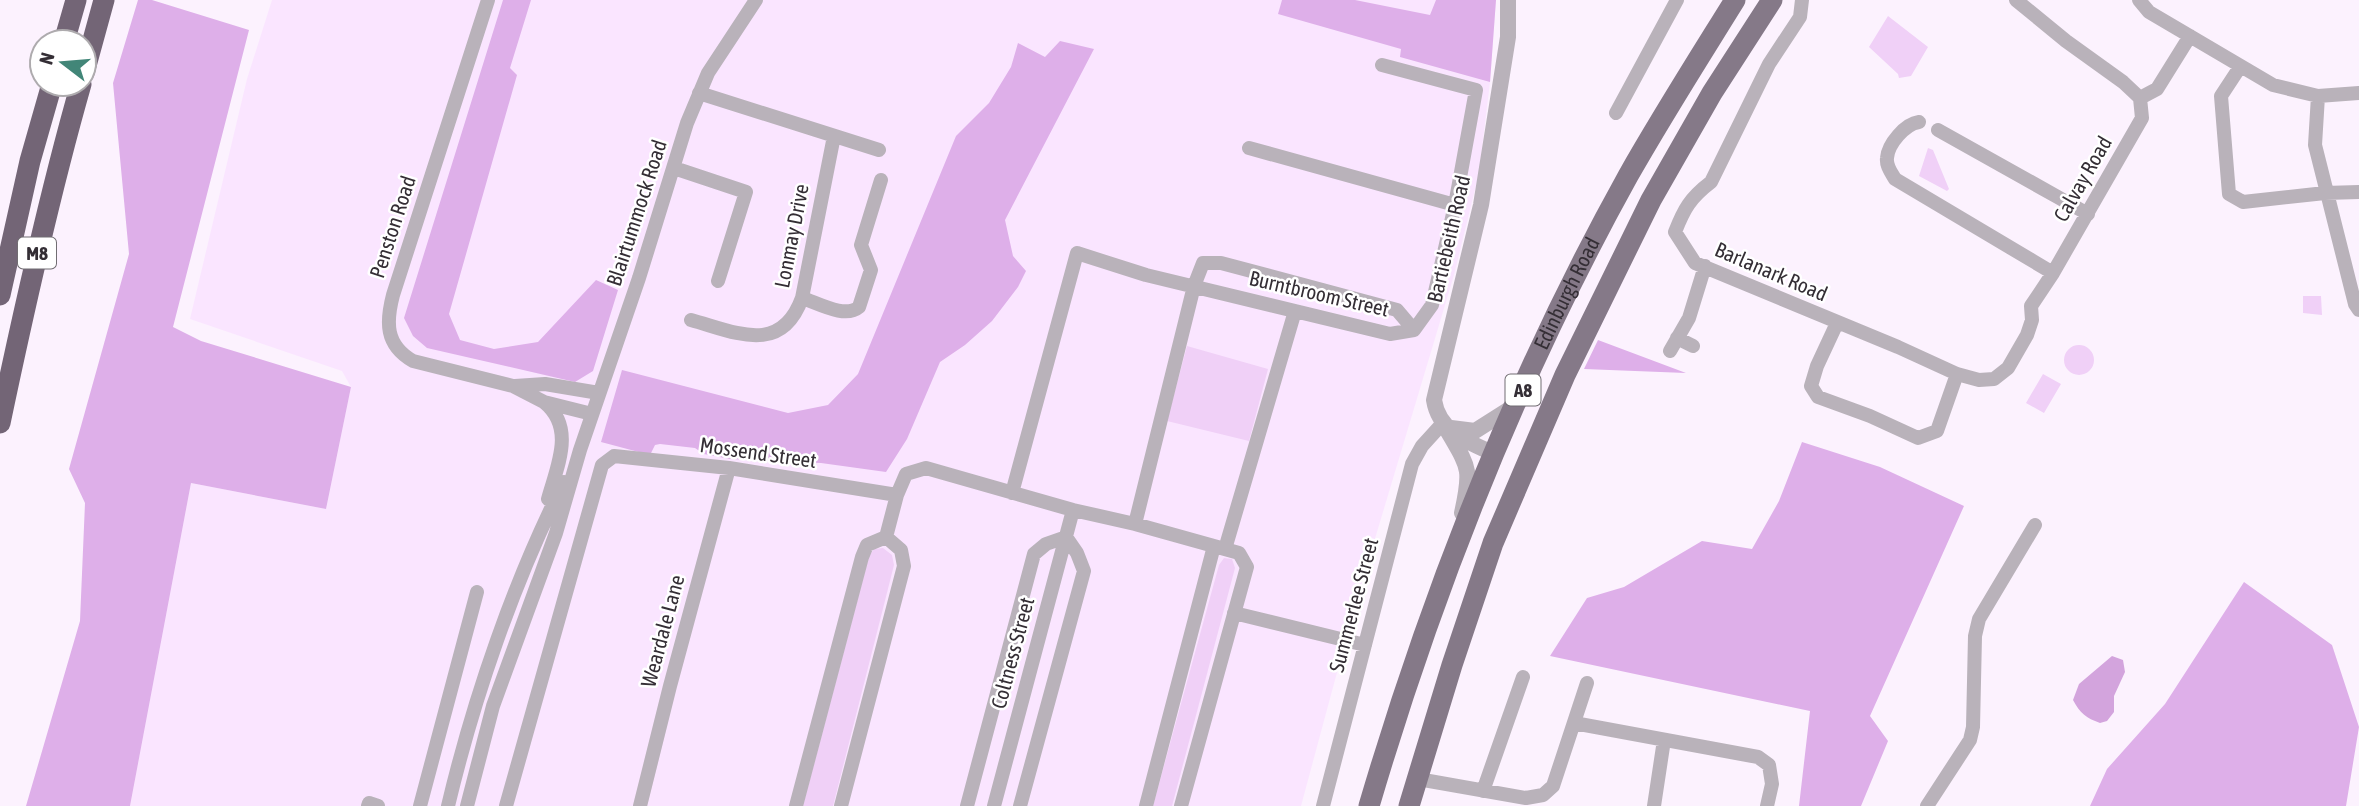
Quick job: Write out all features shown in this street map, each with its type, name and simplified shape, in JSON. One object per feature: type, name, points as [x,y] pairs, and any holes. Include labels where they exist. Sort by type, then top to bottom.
[{"type":"highway","points":[[68,28],[76,0]]},
{"type":"highway","points":[[96,28],[104,0]]},
{"type":"highway","name":"M8","points":[[0,295],[30,162],[48,98]]},
{"type":"highway","name":"M8","points":[[0,423],[25,305],[77,98]]},
{"type":"main road","name":"Edinburgh Road","points":[[1369,806],[1448,571],[1516,405],[1556,317],[1628,177],[1735,0]]},
{"type":"main road","name":"Edinburgh Road","points":[[1409,806],[1493,543],[1565,374],[1651,200],[1712,93],[1772,0]]},
{"type":"main road","points":[[1495,454],[1523,469]]},
{"type":"main road","points":[[1382,765],[1418,779]]},
{"type":"street","name":"Penston Road","points":[[488,0],[393,295],[388,327],[401,354],[412,361],[513,386],[544,402],[592,414]]},
{"type":"street","name":"Blairtummock Road","points":[[467,806],[493,706],[556,533],[580,450],[699,93],[719,54],[756,0]]},
{"type":"street","name":"Bartiebeith Road","points":[[1448,571],[1447,550],[1461,517],[1469,483],[1467,464],[1444,426],[1435,407],[1434,395],[1481,205],[1508,37],[1508,0]]},
{"type":"street","points":[[1616,113],[1677,0]]},
{"type":"street","name":"Barlanark Road","points":[[1802,0],[1800,17],[1769,64],[1711,182],[1685,206],[1675,232],[1695,262],[1957,374]]},
{"type":"street","points":[[2016,0],[2140,98],[2157,89],[2190,36]]},
{"type":"street","points":[[2139,1],[2149,12],[2273,85],[2318,96],[2359,93]]},
{"type":"street","points":[[1382,65],[1476,90],[1455,205],[1432,305],[1414,330]]},
{"type":"street","points":[[2241,67],[2221,96],[2229,194],[2243,202],[2359,192]]},
{"type":"street","points":[[699,93],[879,150]]},
{"type":"street","points":[[2318,96],[2315,145],[2354,304],[2359,310]]},
{"type":"street","name":"Calvay Road","points":[[1957,374],[1979,380],[1994,379],[2008,368],[2027,335],[2032,320],[2031,306],[2088,214],[2142,118],[2140,98]]},
{"type":"street","points":[[1919,122],[1911,123],[1902,130],[1887,156],[1887,166],[1895,179],[2053,273]]},
{"type":"street","points":[[1938,130],[2088,214]]},
{"type":"street","name":"Lonmay Drive","points":[[691,320],[752,336],[767,336],[787,325],[794,317],[802,298],[834,136]]},
{"type":"street","points":[[1250,148],[1455,205]]},
{"type":"street","points":[[674,168],[746,192],[718,281]]},
{"type":"street","points":[[802,298],[847,312],[859,307],[871,270],[861,244],[881,180]]},
{"type":"street","name":"Burntbroom Street","points":[[1012,493],[1077,253],[1146,275],[1390,334],[1414,330]]},
{"type":"street","name":"Burntbroom Street","points":[[1194,286],[1203,263],[1221,263],[1397,310],[1414,330]]},
{"type":"street","points":[[1693,346],[1674,344],[1689,318],[1705,266]]},
{"type":"street","points":[[1135,524],[1194,286]]},
{"type":"street","points":[[1146,806],[1226,549],[1295,311]]},
{"type":"street","points":[[1837,323],[1811,386],[1818,397],[1919,438],[1937,431],[1957,374]]},
{"type":"street","name":"Penston Road","points":[[513,386],[545,384],[599,393]]},
{"type":"street","points":[[541,528],[563,444],[560,420],[544,402]]},
{"type":"street","points":[[1444,426],[1475,431],[1516,405]]},
{"type":"street","points":[[1444,426],[1476,446],[1495,454]]},
{"type":"street","name":"Summerlee Street","points":[[1323,806],[1412,464],[1422,446],[1444,426]]},
{"type":"street","name":"Blairtummock Road","points":[[449,806],[477,701],[541,528],[580,450]]},
{"type":"street","name":"Mossend Street","points":[[506,806],[602,465],[614,456],[729,468],[897,495]]},
{"type":"street","name":"Weardale Lane","points":[[639,806],[729,468]]},
{"type":"street","points":[[886,537],[897,495],[906,474],[926,468],[1073,510],[1226,549],[1247,567],[1181,806]]},
{"type":"street","name":"Coltness Street","points":[[994,806],[1073,510]]},
{"type":"street","points":[[1927,806],[1970,740],[1973,727],[1975,636],[1979,619],[2035,525]]},
{"type":"street","points":[[796,806],[862,557],[867,545],[886,537]]},
{"type":"street","points":[[841,806],[904,566],[901,550],[886,537]]},
{"type":"street","points":[[967,806],[1034,554],[1046,544],[1066,537],[1084,570],[1020,806]]},
{"type":"street","points":[[420,806],[477,592]]},
{"type":"street","points":[[1234,613],[1364,645]]},
{"type":"street","points":[[1483,791],[1523,677]]},
{"type":"street","points":[[1418,779],[1526,798],[1543,795],[1553,786],[1587,683]]},
{"type":"street","points":[[1574,723],[1758,757],[1769,765],[1772,784],[1766,806]]},
{"type":"street","points":[[1654,806],[1664,740]]},
{"type":"street","points":[[368,806],[369,803],[378,806]]},
{"type":"shaded area","points":[[138,0],[152,0],[249,30],[173,327],[201,341],[351,387],[326,509],[191,483],[130,806],[26,806],[80,621],[85,503],[69,469],[129,254],[113,83]]},
{"type":"shaded area","points":[[272,0],[1496,0],[1479,173],[1454,275],[1356,602],[1301,806],[130,806],[191,483],[326,509],[351,387],[342,371],[190,319],[247,79]]},
{"type":"shaded area","points":[[503,0],[531,0],[510,68],[517,75],[449,314],[460,340],[494,349],[538,342],[596,280],[618,290],[593,371],[575,382],[427,348],[413,336],[404,318]]},
{"type":"shaded area","points":[[1282,0],[1355,0],[1430,15],[1436,0],[1496,0],[1490,82],[1400,57],[1401,49],[1278,14]]},
{"type":"shaded area","points":[[1888,16],[1928,47],[1911,76],[1899,78],[1869,47]]},
{"type":"shaded area","points":[[1060,41],[1094,49],[1005,220],[1013,256],[1026,271],[1018,287],[992,321],[965,345],[940,362],[907,439],[886,472],[821,463],[730,459],[704,454],[695,448],[660,444],[655,445],[650,455],[601,442],[622,370],[788,413],[828,405],[858,374],[956,136],[989,103],[1011,67],[1018,43],[1045,57]]},
{"type":"shaded area","points":[[1928,148],[1933,150],[1949,189],[1947,191],[1919,176]]},
{"type":"shaded area","points":[[2303,296],[2321,296],[2322,315],[2303,313]]},
{"type":"shaded area","points":[[1598,340],[1686,373],[1584,369]]},
{"type":"shaded area","points":[[2079,345],[2085,346],[2093,354],[2093,366],[2085,374],[2079,375],[2073,374],[2065,366],[2064,360],[2065,354],[2073,346]]},
{"type":"shaded area","points":[[1187,346],[1268,369],[1249,441],[1167,421]]},
{"type":"shaded area","points":[[2043,374],[2061,384],[2044,413],[2026,403]]},
{"type":"shaded area","points":[[1802,442],[1880,467],[1964,506],[1870,716],[1888,741],[1861,806],[1799,806],[1810,711],[1550,656],[1587,598],[1624,587],[1702,541],[1752,549],[1779,501]]},
{"type":"shaded area","points":[[883,548],[892,555],[894,565],[833,806],[803,806],[869,556],[874,549]]},
{"type":"shaded area","points":[[1224,558],[1232,559],[1235,568],[1172,806],[1153,806],[1219,565]]},
{"type":"shaded area","points":[[2244,582],[2332,645],[2359,727],[2346,806],[2090,806],[2107,769],[2165,704]]},
{"type":"shaded area","points":[[2112,656],[2123,660],[2125,672],[2114,696],[2114,712],[2107,721],[2100,723],[2084,714],[2073,700],[2079,684]]}]
